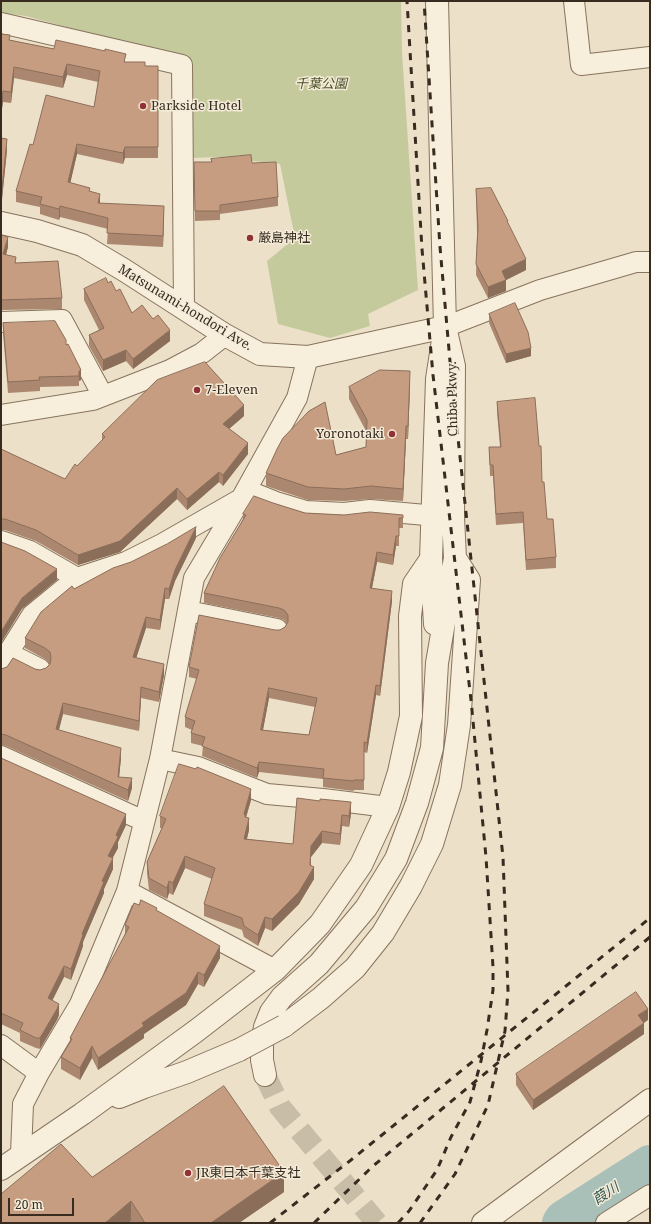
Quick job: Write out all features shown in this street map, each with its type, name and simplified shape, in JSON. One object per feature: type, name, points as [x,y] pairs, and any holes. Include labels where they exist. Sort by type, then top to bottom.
[{"type":"street","name":"Chiba Pkwy.","points":[[437,1],[445,327],[437,379],[443,517],[455,558],[437,663]]},
{"type":"street","points":[[574,1],[581,65],[650,57]]},
{"type":"street","points":[[1,23],[182,65],[184,309]]},
{"type":"street","name":"Matsunami-hondori Ave.","points":[[1,223],[37,231],[82,245],[226,335],[260,354],[308,357],[445,327]]},
{"type":"street","points":[[445,327],[540,290],[636,262],[650,262]]},
{"type":"street","points":[[1,322],[62,320],[103,396]]},
{"type":"street","points":[[1,411],[1,415],[93,400],[170,370],[202,353],[226,335]]},
{"type":"street","points":[[21,1154],[23,1104],[39,1073],[80,1004],[127,890],[160,759],[194,578],[244,494],[297,398],[308,357]]},
{"type":"street","points":[[40,670],[5,661],[32,615],[76,578],[126,562],[162,544],[244,494],[306,511],[344,513],[370,510],[443,517]]},
{"type":"street","name":"Chiba Pkwy.","points":[[437,663],[431,559],[443,517]]},
{"type":"street","points":[[1,541],[30,551],[76,578]]},
{"type":"street","points":[[82,1114],[144,1087],[187,1072],[239,1050],[284,1026],[321,998],[355,968],[383,933],[411,886],[432,844],[450,785],[459,725],[469,580],[455,558]]},
{"type":"street","points":[[1,1169],[82,1114],[196,1031],[275,970],[320,924],[361,866],[388,807],[399,772],[411,716],[410,616],[414,584],[431,559]]},
{"type":"street","points":[[188,611],[277,629]]},
{"type":"street","points":[[264,1075],[262,1044],[265,1027],[271,1012],[282,997],[319,964],[366,908],[396,859],[417,803],[432,748],[437,663]]},
{"type":"street","points":[[1,756],[144,821]]},
{"type":"street","points":[[160,759],[198,767],[267,794],[388,807]]},
{"type":"street","points":[[127,890],[275,970]]},
{"type":"street","points":[[1,1045],[39,1073]]},
{"type":"street","points":[[483,1223],[650,1100]]},
{"type":"street","points":[[606,1223],[650,1195]]},
{"type":"green space","name":"千葉公園","points":[[1,1],[401,1],[402,52],[418,290],[368,314],[370,326],[330,338],[278,324],[267,261],[295,238],[280,164],[219,157],[192,158],[186,60],[26,16],[1,13]]},
{"type":"building","points":[[1,34],[10,35],[9,40],[54,49],[56,40],[105,51],[105,49],[126,54],[124,62],[145,62],[145,66],[158,66],[158,147],[125,147],[123,153],[77,144],[68,182],[90,188],[89,191],[100,194],[98,203],[164,206],[163,236],[107,233],[108,218],[60,206],[59,209],[40,204],[42,197],[16,191],[30,144],[33,145],[46,95],[94,107],[100,71],[67,64],[63,77],[14,67],[11,92],[3,91],[1,104]]},
{"type":"building","points":[[1,138],[7,139],[2,188],[1,188]]},
{"type":"building","points":[[251,155],[252,163],[276,162],[278,197],[220,205],[220,211],[195,211],[194,162],[212,162],[211,159]]},
{"type":"building","points":[[491,188],[526,259],[502,271],[506,280],[488,287],[476,264],[478,228],[476,189]]},
{"type":"building","points":[[1,235],[8,237],[3,254],[16,257],[15,263],[58,261],[62,298],[1,300]]},
{"type":"building","points":[[106,278],[108,283],[111,281],[116,291],[120,289],[132,313],[142,305],[153,319],[158,315],[170,330],[133,359],[126,350],[103,360],[89,335],[104,328],[84,289]]},
{"type":"building","points":[[515,303],[528,332],[531,348],[506,354],[489,314]]},
{"type":"building","points":[[55,321],[66,340],[66,345],[68,344],[81,370],[79,371],[79,376],[39,377],[40,380],[8,382],[3,323]]},
{"type":"building","points":[[205,362],[244,405],[223,424],[248,443],[223,475],[219,472],[187,499],[177,488],[120,541],[78,555],[36,530],[1,519],[1,449],[65,479],[75,464],[77,466],[105,437],[102,434],[157,380]]},
{"type":"building","points":[[380,370],[410,371],[408,426],[406,426],[403,489],[371,486],[344,489],[308,487],[266,473],[283,438],[309,411],[325,402],[336,455],[366,447],[367,420],[349,387]]},
{"type":"building","points":[[535,398],[539,446],[541,446],[542,482],[544,482],[547,519],[553,519],[556,557],[526,560],[523,512],[496,514],[493,465],[490,465],[489,447],[501,447],[497,402]]},
{"type":"building","points":[[254,496],[305,513],[344,515],[370,512],[403,515],[403,518],[399,518],[399,536],[396,536],[393,555],[377,552],[370,588],[392,591],[380,686],[376,685],[367,743],[364,742],[364,780],[353,781],[323,778],[324,769],[259,762],[257,768],[202,746],[205,737],[191,733],[195,721],[185,717],[199,670],[189,667],[199,615],[275,630],[280,630],[285,627],[288,622],[288,615],[284,610],[279,608],[204,593],[220,558],[246,515],[243,514]],"holes":[[[269,688],[317,698],[309,735],[261,730]]]},
{"type":"building","points":[[196,527],[175,570],[169,589],[165,588],[160,620],[146,617],[133,657],[164,664],[159,692],[141,687],[139,721],[63,703],[56,729],[121,748],[118,777],[132,778],[128,790],[1,734],[1,669],[7,667],[13,658],[40,670],[46,668],[50,664],[50,652],[25,638],[41,612],[72,586],[74,589],[113,568],[131,562],[167,544]]},
{"type":"building","points":[[1,542],[25,551],[57,569],[22,598],[1,632]]},
{"type":"building","points":[[1,758],[126,814],[116,835],[118,837],[108,856],[113,858],[102,881],[104,882],[82,934],[83,935],[71,969],[64,966],[48,998],[59,1004],[40,1038],[36,1038],[20,1030],[23,1023],[1,1013]]},
{"type":"building","points":[[179,764],[196,769],[197,767],[251,789],[244,814],[245,817],[249,818],[244,839],[293,844],[297,798],[320,801],[320,799],[351,802],[349,816],[342,815],[340,834],[322,831],[311,846],[310,865],[314,867],[299,892],[272,919],[265,917],[258,935],[244,926],[242,918],[204,904],[215,868],[185,856],[173,883],[169,881],[167,888],[149,878],[147,862],[166,819],[160,816]]},
{"type":"building","points":[[141,900],[220,946],[204,975],[198,972],[186,993],[142,1023],[144,1026],[98,1058],[92,1046],[80,1068],[61,1057],[72,1039],[70,1038],[129,927],[125,925],[134,903],[139,905]]},
{"type":"building","points":[[636,992],[648,1009],[638,1015],[644,1023],[533,1100],[516,1074]]},
{"type":"building","points":[[224,1086],[284,1172],[211,1223],[145,1223],[131,1201],[105,1223],[1,1223],[1,1194],[61,1144],[92,1177]]},
{"type":"waterway","name":"葭川","points":[[562,1223],[564,1220],[650,1165]]},
{"type":"tunnel","points":[[265,1075],[280,1107],[377,1223]]},
{"type":"railway","points":[[398,1223],[409,1211],[437,1170],[451,1137],[470,1102],[481,1061],[493,990],[493,967],[486,857],[471,700],[433,375],[422,249],[407,1]]},
{"type":"railway","points":[[420,1223],[455,1174],[488,1105],[505,1031],[508,991],[503,857],[451,373],[440,247],[424,1]]},
{"type":"railway","points":[[270,1223],[351,1160],[650,918]]},
{"type":"railway","points":[[314,1223],[373,1166],[650,937]]},
{"type":"place","name":"Parkside Hotel","points":[[143,106]]},
{"type":"place","name":"厳島神社","points":[[250,238]]},
{"type":"place","name":"7-Eleven","points":[[197,390]]},
{"type":"place","name":"Yoronotaki","points":[[392,434]]},
{"type":"place","name":"JR東日本千葉支社","points":[[188,1173]]}]
